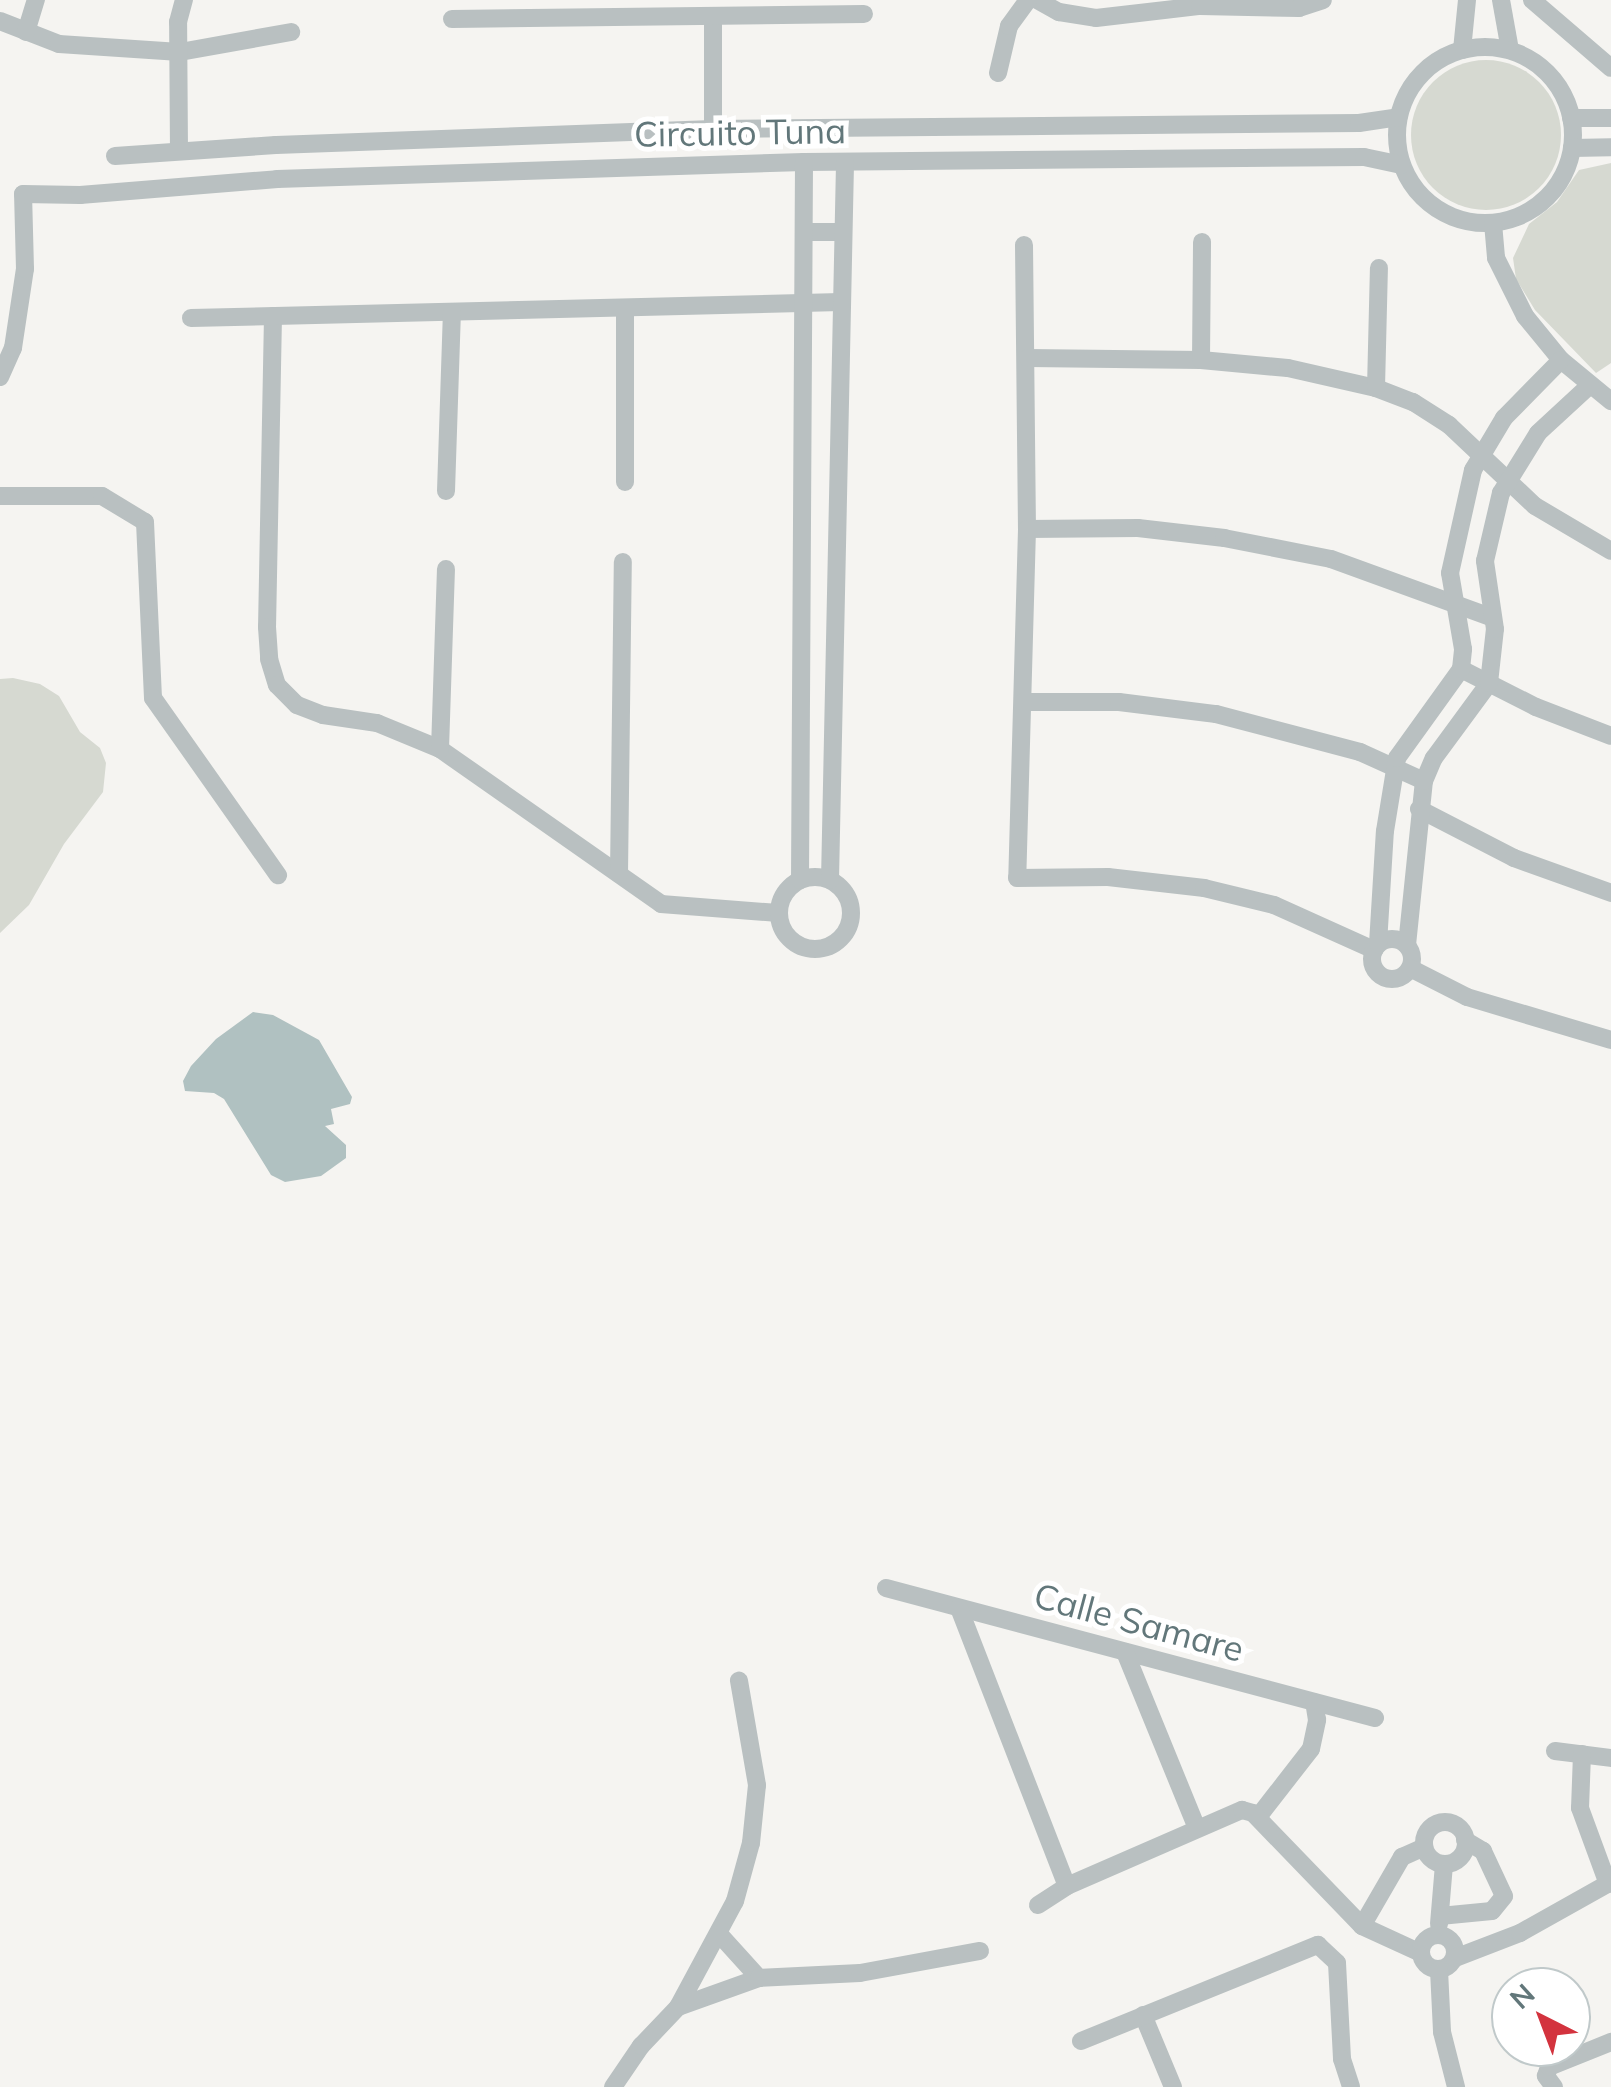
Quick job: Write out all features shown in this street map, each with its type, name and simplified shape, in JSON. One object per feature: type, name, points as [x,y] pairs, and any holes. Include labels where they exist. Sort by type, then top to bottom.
[{"type":"street","points":[[26,32],[36,0]]},
{"type":"street","points":[[179,151],[178,22],[184,0]]},
{"type":"street","points":[[998,72],[1010,26],[1028,0]]},
{"type":"street","points":[[1037,0],[1058,12],[1096,18],[1201,3],[1298,8],[1322,0]]},
{"type":"street","points":[[1462,50],[1467,0]]},
{"type":"street","points":[[1500,0],[1510,50]]},
{"type":"street","points":[[1532,0],[1611,68]]},
{"type":"street","points":[[452,19],[494,9],[713,16],[842,7],[864,14]]},
{"type":"street","points":[[713,16],[713,129]]},
{"type":"street","points":[[0,22],[60,44],[180,52],[291,32]]},
{"type":"street","points":[[1462,50],[1510,50],[1551,76],[1572,118],[1572,148],[1563,176],[1545,199],[1521,215],[1493,223],[1464,221],[1437,210],[1415,190],[1401,165],[1396,136],[1399,116],[1414,82],[1436,62],[1462,50]]},
{"type":"street","name":"Circuito Tuna","points":[[115,156],[276,145],[713,129],[1359,123],[1399,116]]},
{"type":"street","points":[[1572,118],[1611,118]]},
{"type":"street","points":[[276,145],[276,179]]},
{"type":"street","points":[[1572,148],[1611,147]]},
{"type":"street","name":"Circuito Tuna","points":[[0,376],[14,348],[25,269],[23,194],[80,195],[276,179],[804,162],[1364,157],[1401,165]]},
{"type":"street","points":[[800,880],[804,162]]},
{"type":"street","points":[[830,880],[844,162]]},
{"type":"street","points":[[1493,223],[1496,258],[1506,284],[1561,360],[1611,401]]},
{"type":"street","points":[[804,232],[843,232]]},
{"type":"street","points":[[1201,360],[1202,242]]},
{"type":"street","points":[[1024,245],[1027,529],[1018,878],[1108,877],[1204,888],[1274,906],[1376,947]]},
{"type":"street","points":[[1376,388],[1379,268]]},
{"type":"street","points":[[192,318],[842,302]]},
{"type":"street","points":[[625,308],[625,482]]},
{"type":"street","points":[[446,491],[452,312]]},
{"type":"street","points":[[273,316],[267,627],[269,659],[278,685],[297,705],[323,715],[377,723],[440,750],[660,904],[780,913]]},
{"type":"street","points":[[1028,358],[1201,360],[1288,368],[1376,388],[1437,417],[1535,506],[1611,551]]},
{"type":"street","points":[[1561,360],[1525,393],[1480,453],[1454,540],[1450,573],[1463,649],[1461,668],[1414,729],[1396,766],[1385,830],[1372,964],[1380,976],[1393,980],[1410,968],[1412,954],[1407,945],[1424,781],[1434,758],[1490,683],[1495,650],[1485,561],[1490,526],[1508,480],[1538,433],[1590,384]]},
{"type":"street","points":[[0,496],[102,496],[145,522],[153,698],[278,875]]},
{"type":"street","points":[[1027,529],[1138,528],[1224,538],[1331,559],[1492,618]]},
{"type":"street","points":[[802,554],[837,555]]},
{"type":"street","points":[[619,874],[623,562]]},
{"type":"street","points":[[440,750],[446,569]]},
{"type":"street","points":[[1461,668],[1611,736]]},
{"type":"street","points":[[1023,702],[1119,702],[1216,714],[1294,731],[1396,766],[1424,781]]},
{"type":"street","points":[[1419,809],[1514,858],[1611,894]]},
{"type":"street","points":[[800,880],[830,880],[846,893],[852,912],[846,932],[830,945],[800,946],[785,932],[780,913],[785,893],[800,880]]},
{"type":"street","points":[[1376,947],[1390,938],[1407,945]]},
{"type":"street","points":[[1410,968],[1467,997],[1611,1040]]},
{"type":"street","name":"Calle Samare","points":[[886,1588],[1375,1718]]},
{"type":"street","points":[[959,1608],[1067,1886]]},
{"type":"street","points":[[1124,1652],[1197,1828]]},
{"type":"street","points":[[613,2087],[641,2046],[678,2008],[720,1935],[751,1843],[757,1785],[739,1681]]},
{"type":"street","points":[[1258,1818],[1311,1749],[1318,1720],[1314,1702]]},
{"type":"street","points":[[1555,1750],[1611,1758]]},
{"type":"street","points":[[1038,1905],[1067,1886],[1242,1810],[1258,1818],[1362,1926],[1421,1953],[1426,1965],[1447,1964],[1520,1933],[1610,1883],[1580,1808],[1582,1754]]},
{"type":"street","points":[[1421,1953],[1426,1940],[1439,1926],[1492,1911],[1504,1896],[1483,1851],[1466,1840],[1458,1827],[1438,1823],[1427,1832],[1424,1846],[1431,1859],[1444,1864],[1463,1854],[1466,1840]]},
{"type":"street","points":[[1362,1926],[1402,1857],[1424,1846]]},
{"type":"street","points":[[1444,1864],[1439,1926],[1451,1940],[1442,2032],[1456,2087]]},
{"type":"street","points":[[720,1935],[759,1978]]},
{"type":"street","points":[[1081,2042],[1318,1945],[1337,1963],[1342,2059],[1351,2087]]},
{"type":"street","points":[[678,2008],[759,1978],[860,1973],[980,1951]]},
{"type":"street","points":[[1143,2015],[1173,2087]]},
{"type":"street","points":[[1554,2087],[1546,2076],[1549,2067],[1609,2049]]},
{"type":"shaded area","points":[[1486,60],[1515,66],[1539,82],[1555,106],[1561,135],[1555,164],[1539,188],[1515,204],[1486,210],[1457,204],[1433,188],[1417,164],[1411,135],[1417,106],[1433,82],[1457,66]]},
{"type":"shaded area","points":[[1611,163],[1611,363],[1596,373],[1535,310],[1516,279],[1513,258],[1529,224],[1557,202],[1579,170]]},
{"type":"shaded area","points":[[0,679],[40,684],[59,696],[80,732],[100,748],[106,763],[103,792],[64,844],[29,905],[0,933]]},
{"type":"shaded area","points":[[253,1012],[273,1015],[319,1040],[352,1097],[350,1104],[331,1109],[334,1124],[325,1126],[346,1145],[346,1158],[321,1176],[285,1182],[271,1175],[224,1099],[214,1093],[185,1091],[183,1081],[191,1066],[216,1039]]}]
